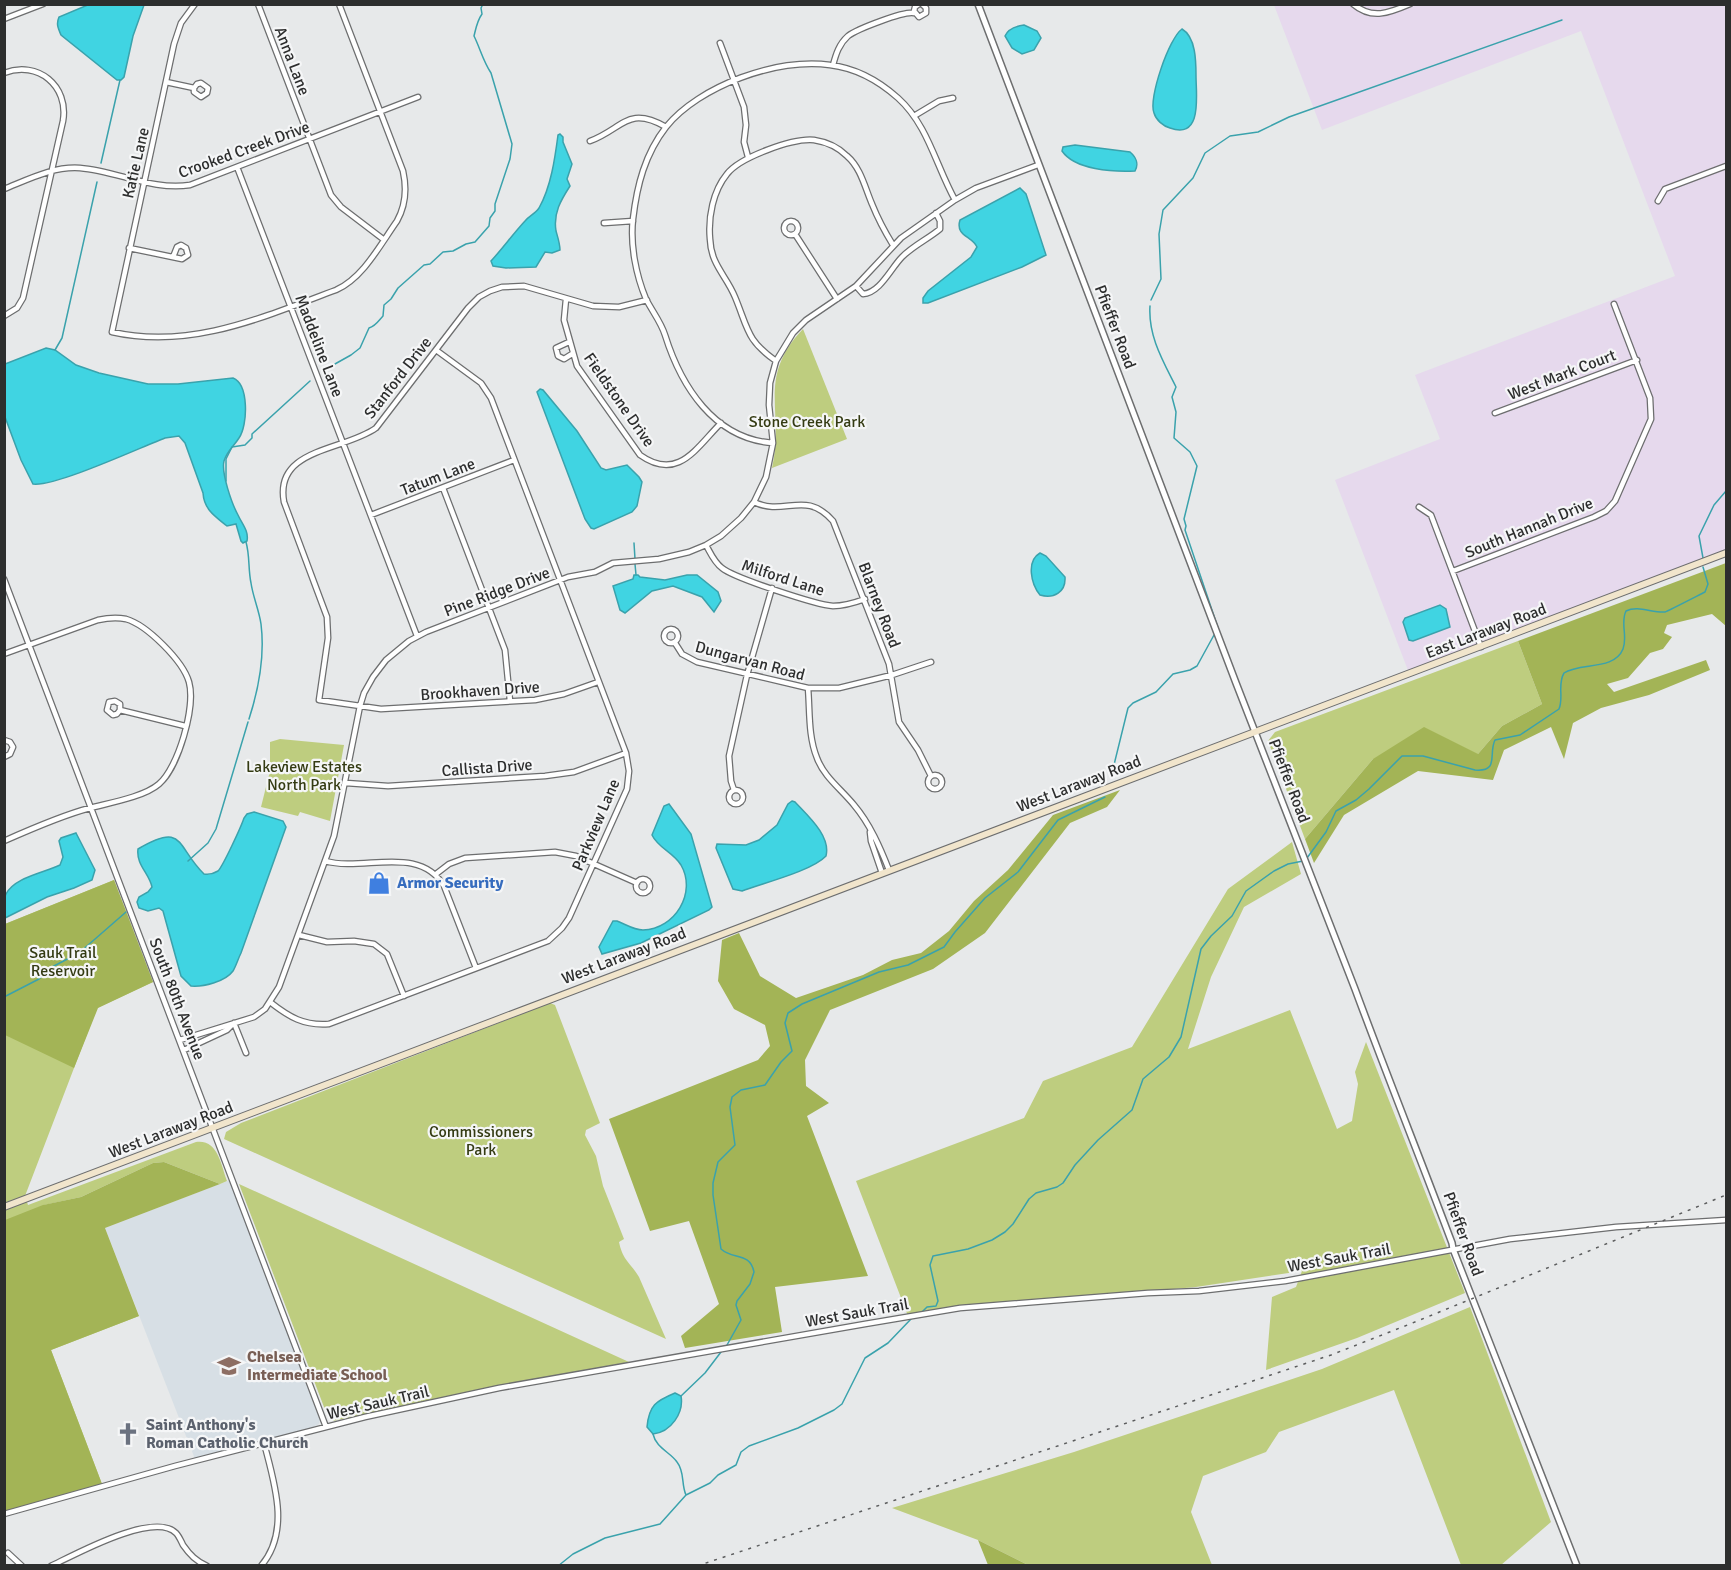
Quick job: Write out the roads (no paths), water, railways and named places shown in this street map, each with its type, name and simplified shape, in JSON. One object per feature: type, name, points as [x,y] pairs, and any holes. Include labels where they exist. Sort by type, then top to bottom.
[{"type":"main road","name":"East Laraway Road","points":[[1254,731],[1726,553]]},
{"type":"main road","name":"West Laraway Road","points":[[4,1207],[1254,731]]},
{"type":"street","points":[[4,19],[43,4]]},
{"type":"street","name":"Katie Lane","points":[[195,4],[181,23],[166,82],[112,332],[160,337],[199,335],[243,324],[291,307]]},
{"type":"street","name":"Anna Lane","points":[[258,4],[333,198],[341,207],[383,239]]},
{"type":"street","points":[[291,307],[344,286],[358,274],[401,213],[406,187],[400,161],[339,4]]},
{"type":"street","points":[[833,65],[838,49],[852,33],[910,12],[919,17],[925,15],[926,8],[920,4],[915,7],[914,13]]},
{"type":"street","name":"Pfieffer Road","points":[[978,4],[1254,731],[1577,1566]]},
{"type":"street","points":[[1353,4],[1373,15],[1386,14],[1410,4]]},
{"type":"street","points":[[720,43],[744,107],[746,125],[744,142],[748,157]]},
{"type":"street","points":[[772,443],[742,438],[721,423],[689,390],[671,355],[661,324],[647,300],[633,246],[633,222],[644,164],[666,127],[698,98],[735,80],[792,64],[833,65],[877,82],[900,100],[914,116],[927,137],[955,200]]},
{"type":"street","points":[[4,73],[26,69],[39,72],[53,82],[64,103],[64,115],[24,298],[17,308],[4,316]]},
{"type":"street","points":[[166,82],[194,88]]},
{"type":"street","name":"Crooked Creek Drive","points":[[4,189],[52,171],[79,168],[173,187],[190,185],[418,98]]},
{"type":"street","points":[[914,116],[939,101],[953,98]]},
{"type":"street","points":[[590,141],[608,133],[621,122],[633,118],[646,118],[666,127]]},
{"type":"street","points":[[776,361],[758,349],[750,337],[735,296],[712,258],[710,238],[713,204],[718,187],[730,170],[748,157],[800,141],[814,140],[835,147],[855,165],[879,221],[893,245]]},
{"type":"street","name":"Pine Ridge Drive","points":[[180,1040],[225,1024],[254,1017],[270,1002],[279,987],[334,836],[360,706],[369,684],[394,652],[417,636],[561,580],[595,572],[613,563],[669,557],[706,545],[741,518],[754,502],[766,477],[772,443],[769,394],[776,361],[786,341],[800,326],[855,286],[893,245],[936,213],[976,188],[1038,165]]},
{"type":"street","name":"Maddeline Lane","points":[[237,166],[417,636]]},
{"type":"street","points":[[1658,201],[1665,189],[1726,166]]},
{"type":"street","points":[[855,286],[863,294],[870,294],[877,289],[904,255],[940,229],[940,221],[936,213]]},
{"type":"street","points":[[604,223],[633,222]]},
{"type":"street","points":[[795,234],[837,299]]},
{"type":"street","points":[[129,248],[173,257]]},
{"type":"street","name":"Stanford Drive","points":[[360,706],[319,700],[328,638],[327,617],[283,495],[284,480],[293,465],[376,428],[468,308],[479,297],[494,289],[524,286],[593,306],[619,307],[647,300]]},
{"type":"street","name":"Fieldstone Drive","points":[[566,299],[564,320],[577,366],[640,455],[663,466],[678,464],[690,457],[721,423]]},
{"type":"street","name":"South Hannah Drive","points":[[1453,571],[1594,517],[1606,511],[1615,501],[1651,419],[1650,398],[1614,304]]},
{"type":"street","points":[[569,342],[556,348],[558,356],[564,358],[572,354]]},
{"type":"street","name":"Parkview Lane","points":[[270,1002],[296,1020],[317,1025],[335,1023],[542,943],[557,933],[572,912],[627,789],[629,771],[626,753],[491,398],[484,387],[435,350]]},
{"type":"street","name":"West Mark Court","points":[[1495,413],[1637,360]]},
{"type":"street","name":"Tatum Lane","points":[[371,515],[514,460]]},
{"type":"street","points":[[443,488],[506,654],[510,701]]},
{"type":"street","name":"Blarney Road","points":[[754,502],[771,508],[806,504],[824,512],[836,526],[892,675],[899,722],[918,750],[931,776]]},
{"type":"street","points":[[1419,507],[1431,515],[1481,647]]},
{"type":"street","name":"Milford Lane","points":[[706,545],[713,558],[724,570],[772,588],[831,606],[850,604],[865,599]]},
{"type":"street","name":"South 80th Avenue","points":[[4,579],[326,1427]]},
{"type":"street","points":[[734,790],[729,756],[747,675],[772,588]]},
{"type":"street","points":[[4,654],[98,620],[117,618],[133,622],[148,632],[176,658],[186,673],[191,693],[177,759],[169,774],[157,786],[135,796],[91,808],[4,841]]},
{"type":"street","name":"Dungarvan Road","points":[[675,643],[682,654],[691,660],[808,688],[839,688],[892,675],[931,662]]},
{"type":"street","name":"Brookhaven Drive","points":[[360,706],[381,709],[555,697],[598,682]]},
{"type":"street","points":[[808,688],[815,755],[827,775],[855,806],[870,832],[876,837],[886,871]]},
{"type":"street","points":[[120,710],[185,726]]},
{"type":"street","points":[[4,740],[10,742],[13,750],[4,757]]},
{"type":"street","name":"Callista Drive","points":[[346,783],[388,786],[545,776],[580,770],[626,753]]},
{"type":"street","points":[[436,874],[449,864],[470,858],[555,852],[576,856],[637,883]]},
{"type":"street","points":[[325,861],[345,865],[408,861],[422,865],[436,874],[444,886],[476,968]]},
{"type":"street","points":[[298,935],[327,942],[354,941],[374,944],[387,954],[404,996]]},
{"type":"street","points":[[234,1023],[246,1053]]},
{"type":"street","name":"Pine Ridge Drive","points":[[184,1050],[227,1030],[234,1023]]},
{"type":"street","name":"West Sauk Trail","points":[[4,1514],[326,1427],[499,1388],[948,1310],[1026,1302],[1209,1290],[1285,1281],[1453,1249],[1564,1232],[1726,1220]]},
{"type":"street","points":[[264,1443],[276,1488],[279,1513],[275,1539],[265,1564]]},
{"type":"street","points":[[51,1566],[91,1545],[153,1525],[167,1527],[177,1533],[188,1552],[207,1566]]},
{"type":"street","points":[[8,1553],[22,1566]]},
{"type":"water","points":[[90,4],[144,5],[133,36],[124,77],[121,80],[117,80],[60,33],[59,17]]},
{"type":"water","points":[[1024,25],[1037,31],[1041,38],[1034,50],[1022,54],[1012,48],[1005,36],[1013,28]]},
{"type":"water","points":[[1182,29],[1193,44],[1196,64],[1196,104],[1193,122],[1188,128],[1181,130],[1167,127],[1160,122],[1155,116],[1153,106],[1161,69],[1171,44]]},
{"type":"water","points":[[560,134],[572,164],[567,179],[570,186],[561,202],[555,224],[560,250],[552,253],[545,252],[536,267],[493,266],[491,261],[539,208],[549,182]]},
{"type":"water","points":[[1075,145],[1130,152],[1137,166],[1135,171],[1116,171],[1085,166],[1062,151],[1063,147]]},
{"type":"water","points":[[1020,188],[1026,194],[1046,255],[1022,267],[923,303],[923,298],[928,291],[971,257],[977,247],[962,233],[960,220]]},
{"type":"water","points":[[46,348],[55,350],[76,365],[99,373],[148,384],[178,384],[233,378],[238,382],[244,396],[244,424],[239,438],[225,457],[223,466],[228,488],[246,531],[247,541],[243,543],[241,541],[236,524],[227,526],[208,509],[185,443],[179,436],[165,438],[98,466],[59,479],[33,484],[21,460],[5,417],[5,364]]},
{"type":"water","points":[[540,389],[577,431],[601,468],[606,470],[627,465],[639,477],[642,482],[637,506],[632,512],[594,529],[591,528],[585,519],[537,392]]},
{"type":"water","points":[[1040,553],[1046,556],[1065,577],[1063,587],[1054,595],[1040,595],[1032,579],[1031,567]]},
{"type":"water","points":[[634,575],[665,580],[697,575],[718,592],[721,601],[714,612],[702,597],[673,586],[652,591],[625,613],[620,610],[613,586],[633,579]]},
{"type":"water","points":[[1440,605],[1446,609],[1450,627],[1413,641],[1409,640],[1403,622],[1405,618]]},
{"type":"water","points":[[792,801],[822,834],[827,849],[826,856],[810,867],[787,876],[742,891],[733,889],[716,848],[717,844],[746,845],[759,840],[777,825],[788,804]]},
{"type":"water","points":[[669,804],[691,834],[712,907],[641,943],[602,954],[599,947],[613,921],[640,930],[654,928],[665,923],[680,908],[686,887],[681,865],[652,835],[664,806]]},
{"type":"water","points":[[254,812],[283,821],[286,827],[241,953],[233,971],[225,978],[207,985],[191,986],[181,976],[163,911],[159,908],[148,911],[139,908],[137,902],[139,897],[152,887],[139,860],[138,849],[164,837],[172,837],[178,841],[204,874],[213,874],[224,862],[244,818],[247,814]]},
{"type":"water","points":[[76,833],[95,870],[92,880],[47,897],[5,918],[4,899],[10,888],[23,879],[60,865],[63,857],[59,841],[61,838]]},
{"type":"water","points":[[675,1393],[681,1396],[681,1402],[675,1421],[665,1430],[653,1434],[647,1427],[652,1409],[658,1401]]},
{"type":"waterway","points":[[326,369],[360,348],[369,328],[383,316],[384,305],[398,288],[424,265],[430,264],[443,252],[453,251],[475,242],[489,226],[510,159],[512,144],[491,73],[474,36],[483,4]]},
{"type":"waterway","points":[[1151,300],[1161,279],[1159,234],[1163,210],[1193,178],[1205,153],[1230,136],[1258,132],[1289,117],[1562,20]]},
{"type":"waterway","points":[[101,163],[120,80]]},
{"type":"waterway","points":[[55,350],[62,338],[97,182]]},
{"type":"waterway","points":[[1150,306],[1154,338],[1176,387],[1172,397],[1176,412],[1174,438],[1190,452],[1197,466],[1184,519],[1185,530],[1218,628]]},
{"type":"waterway","points":[[226,481],[226,459],[232,447],[245,445],[252,438],[252,434],[310,381]]},
{"type":"waterway","points":[[1703,558],[1699,536],[1714,505],[1726,491]]},
{"type":"waterway","points":[[246,542],[250,578],[262,636],[260,672],[249,719]]},
{"type":"waterway","points":[[634,543],[635,559]]},
{"type":"waterway","points":[[635,564],[636,575]]},
{"type":"waterway","points":[[1307,858],[1326,832],[1336,811],[1356,800],[1402,756],[1423,756],[1475,770],[1488,768],[1492,761],[1495,740],[1520,735],[1559,709],[1564,673],[1605,663],[1619,656],[1625,639],[1624,616],[1626,611],[1640,609],[1665,612],[1705,592],[1708,584],[1703,567]]},
{"type":"waterway","points":[[1111,777],[1128,708],[1133,703],[1156,692],[1173,674],[1197,666],[1214,635]]},
{"type":"waterway","points":[[188,861],[208,843],[216,829],[248,722]]},
{"type":"waterway","points":[[727,1345],[741,1320],[736,1305],[737,1301],[750,1284],[754,1272],[745,1259],[721,1249],[713,1183],[718,1162],[735,1145],[730,1107],[732,1097],[741,1090],[765,1085],[792,1051],[785,1023],[788,1013],[802,1004],[879,972],[908,965],[944,947],[985,898],[1018,872],[1058,820],[1105,797]]},
{"type":"waterway","points":[[922,1312],[927,1307],[936,1306],[938,1301],[930,1265],[933,1256],[968,1249],[992,1240],[1005,1232],[1029,1199],[1036,1193],[1063,1183],[1075,1165],[1098,1140],[1132,1110],[1143,1079],[1169,1057],[1181,1037],[1201,949],[1232,916],[1246,891],[1274,871],[1288,864],[1303,861]]},
{"type":"waterway","points":[[4,997],[39,979],[52,967],[79,953],[126,912]]},
{"type":"waterway","points":[[558,1566],[573,1554],[605,1538],[660,1524],[686,1495],[710,1483],[718,1475],[736,1465],[741,1452],[749,1446],[798,1428],[834,1410],[842,1404],[865,1358],[888,1343],[911,1319]]},
{"type":"waterway","points":[[681,1396],[705,1373],[721,1352]]},
{"type":"waterway","points":[[653,1434],[657,1443],[674,1458],[679,1466],[686,1495]]},
{"type":"railway","points":[[697,1566],[1331,1355],[1726,1195]]},
{"type":"place","name":"Armor Security","points":[[379,883]]},
{"type":"place","name":"Chelsea Intermediate School","points":[[229,1366]]},
{"type":"place","name":"Saint Anthony's Roman Catholic Church","points":[[128,1434]]},
{"type":"park label","name":"Stone Creek Park","points":[[807,422]]},
{"type":"park label","name":"Lakeview Estates North Park","points":[[304,776]]},
{"type":"park label","name":"Sauk Trail Reservoir","points":[[63,962]]},
{"type":"park label","name":"Commissioners Park","points":[[481,1141]]}]
